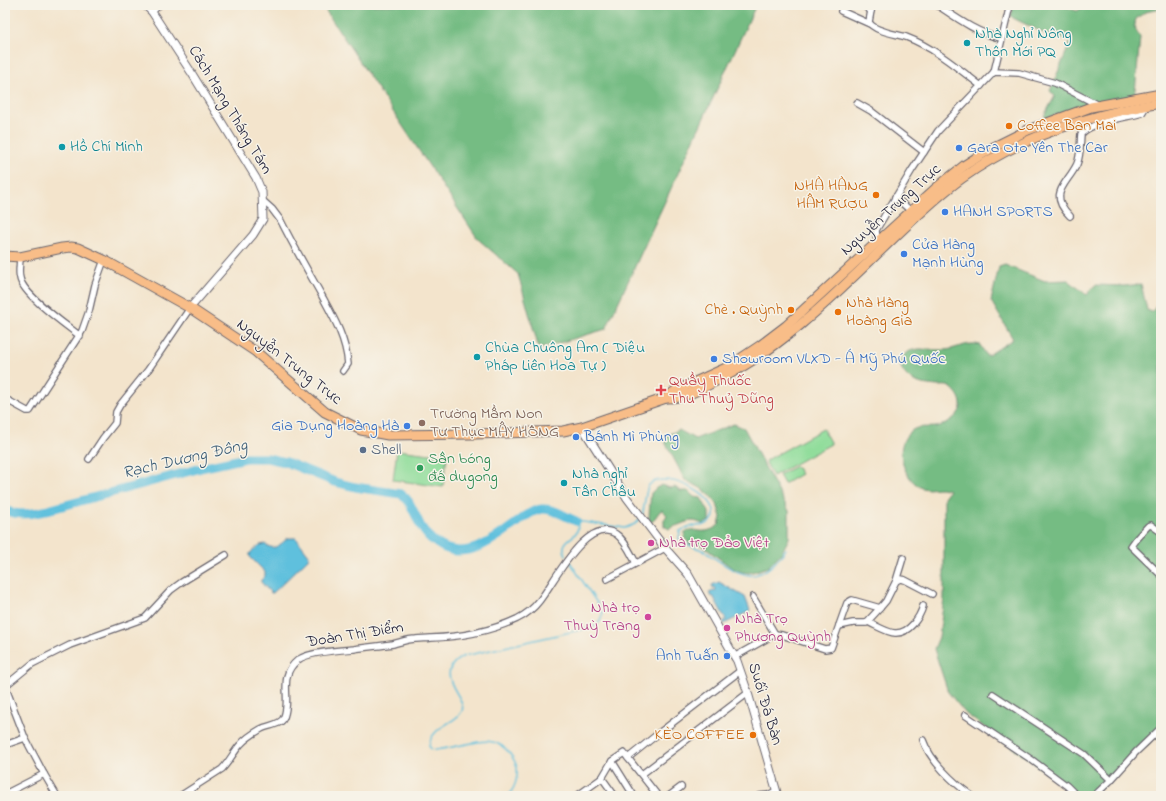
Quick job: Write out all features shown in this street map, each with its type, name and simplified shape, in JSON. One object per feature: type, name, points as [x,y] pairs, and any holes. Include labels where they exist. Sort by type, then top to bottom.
[{"type":"main road","name":"Nguyễn Trung Trực","points":[[666,398],[676,399],[706,386],[770,350],[797,328],[914,213],[935,189],[965,165],[992,148],[1028,130],[1098,104],[1161,94]]},
{"type":"main road","name":"Nguyễn Trung Trực","points":[[5,256],[20,257],[71,247],[78,248],[104,260],[190,308],[256,352],[324,412],[361,430],[388,435],[548,432],[582,427],[666,398],[675,391],[728,367],[786,326],[876,243],[914,213],[989,161],[1015,147],[1058,129],[1115,111],[1161,103]]},
{"type":"street","name":"Cách Mạng Tháng Tám","points":[[145,5],[152,12],[191,72],[256,178],[262,192],[263,219],[253,235],[190,308]]},
{"type":"street","points":[[152,12],[159,5]]},
{"type":"street","points":[[863,5],[872,8],[870,24]]},
{"type":"street","points":[[937,5],[966,24],[991,36],[1001,38]]},
{"type":"street","points":[[876,243],[876,230],[895,197],[938,131],[994,72],[1010,5]]},
{"type":"street","points":[[841,11],[870,24],[874,28],[920,43],[952,63],[981,86]]},
{"type":"street","points":[[994,72],[1019,73],[1055,83],[1098,104]]},
{"type":"street","points":[[857,103],[871,111],[924,152]]},
{"type":"street","points":[[1070,216],[1065,211],[1061,203],[1060,191],[1076,165],[1081,153],[1081,134],[1086,129],[1094,125],[1142,113],[1147,105]]},
{"type":"street","points":[[895,197],[914,213]]},
{"type":"street","points":[[263,201],[272,209],[281,221],[338,326],[348,356],[348,364],[343,371]]},
{"type":"street","points":[[20,257],[20,279],[23,286],[31,296],[80,336]]},
{"type":"street","points":[[5,407],[9,401],[27,411],[30,411],[80,336],[85,324],[94,285],[104,260]]},
{"type":"street","points":[[89,459],[115,423],[116,412],[120,405],[148,370],[190,308]]},
{"type":"street","name":"Suối Đá Bàn","points":[[582,427],[627,498],[665,548],[688,574],[734,657],[748,693],[777,793]]},
{"type":"street","points":[[1160,571],[1130,546],[1148,526],[1154,526],[1161,532]]},
{"type":"street","name":"Đoàn Thị Điểm","points":[[180,796],[222,769],[241,743],[260,729],[282,721],[286,710],[286,678],[288,672],[298,660],[310,654],[392,644],[408,640],[451,636],[500,626],[518,619],[531,610],[542,597],[561,567],[585,540],[601,531],[608,531],[618,536],[636,564]]},
{"type":"street","points":[[607,579],[665,548]]},
{"type":"street","points":[[57,796],[25,738],[5,686],[32,664],[70,645],[144,618],[171,590],[226,555]]},
{"type":"street","points":[[868,622],[886,601],[896,582],[903,558]]},
{"type":"street","points":[[896,582],[900,579],[905,580],[932,594]]},
{"type":"street","points":[[753,597],[775,634]]},
{"type":"street","points":[[734,657],[775,634],[828,649],[832,646],[847,603],[852,600],[880,608]]},
{"type":"street","points":[[839,626],[868,622],[893,633],[902,632],[920,616],[923,606]]},
{"type":"street","points":[[628,758],[740,671]]},
{"type":"street","points":[[642,774],[748,693]]},
{"type":"street","points":[[993,694],[1084,754],[1111,780]]},
{"type":"street","points":[[965,715],[1032,760],[1067,786],[1077,796]]},
{"type":"street","points":[[1094,796],[1161,728]]},
{"type":"street","points":[[5,745],[25,738]]},
{"type":"street","points":[[923,740],[936,762],[950,777],[972,796]]},
{"type":"street","points":[[577,796],[602,778],[612,761],[624,753],[658,796]]},
{"type":"street","points":[[612,761],[634,796]]},
{"type":"street","points":[[5,794],[44,774]]},
{"type":"street","points":[[602,778],[614,796]]},
{"type":"street","points":[[669,796],[681,787]]},
{"type":"street","points":[[759,796],[777,793]]},
{"type":"green space","points":[[322,5],[756,5],[606,329],[539,349],[518,274],[478,239]]},
{"type":"green space","points":[[1014,5],[1061,5],[1077,11],[1082,8],[1082,5],[1161,5],[1161,9],[1145,12],[1136,19],[1134,26],[1140,37],[1135,93],[1128,97],[1082,106],[1046,118],[1044,116],[1055,96],[1050,91],[1073,36],[1068,34],[1065,40],[1055,34],[1052,37],[1013,18],[1011,16]]},
{"type":"green space","points":[[1005,265],[1045,281],[1068,280],[1087,295],[1095,285],[1125,286],[1141,284],[1147,310],[1152,312],[1161,299],[1161,743],[1156,737],[1091,796],[1079,796],[966,714],[948,692],[934,649],[939,637],[944,598],[944,497],[949,490],[941,488],[927,489],[920,487],[909,476],[902,461],[902,446],[905,438],[910,432],[916,428],[936,427],[943,424],[955,417],[960,411],[961,407],[961,401],[950,387],[924,384],[916,382],[908,377],[902,369],[901,360],[903,356],[910,351],[921,349],[945,350],[976,344],[980,345],[987,356],[1013,339],[991,301],[999,267]]},
{"type":"green space","points":[[734,424],[744,428],[789,511],[789,538],[782,552],[768,567],[749,573],[732,568],[700,544],[690,544],[684,538],[685,533],[689,530],[705,531],[715,528],[719,525],[721,517],[717,504],[711,496],[701,488],[685,480],[664,440],[665,436],[679,430],[695,439]]},
{"type":"green space","points":[[823,429],[831,444],[773,476],[765,461]]},
{"type":"green space","name":"Sân bóng đá dugong","points":[[397,450],[447,456],[443,487],[393,480]]},
{"type":"green space","points":[[796,466],[801,474],[784,484],[779,475]]},
{"type":"green space","points":[[662,485],[670,488],[675,487],[680,491],[688,491],[694,497],[701,498],[709,512],[709,521],[703,524],[690,521],[669,529],[664,526],[664,520],[667,515],[662,510],[652,522],[649,521],[651,493]]},
{"type":"water","points":[[288,538],[296,538],[309,555],[308,559],[273,593],[271,593],[261,582],[265,576],[265,572],[250,557],[250,553],[260,545],[265,544],[275,547],[280,545]]},
{"type":"water","points":[[719,582],[745,597],[750,610],[724,624],[723,622],[726,620],[713,596],[712,597],[709,593],[716,590],[712,585]]},
{"type":"waterway","name":"Rạch Dương Đông","points":[[5,510],[20,514],[29,514],[205,467],[246,458],[267,458],[286,462],[335,482],[355,487],[401,494],[408,501],[420,525],[429,537],[441,546],[451,550],[471,550],[490,542],[528,515],[542,509],[551,510],[576,521]]},
{"type":"waterway","points":[[642,515],[649,485],[657,481],[668,480],[681,483],[704,496],[711,504],[714,513],[711,521],[706,524],[691,526],[680,531],[679,539],[685,544],[704,551],[737,572],[747,575],[756,575],[765,571],[786,549]]},
{"type":"waterway","points":[[576,521],[625,528],[635,524],[639,519]]},
{"type":"waterway","name":"Rạch Dương Đông","points":[[566,555],[564,549],[565,545],[577,531],[578,527],[576,521]]},
{"type":"waterway","name":"Rạch Dương Đông","points":[[507,796],[514,787],[517,766],[510,754],[500,744],[482,741],[435,750],[431,749],[429,746],[434,734],[455,719],[462,711],[460,699],[452,685],[450,678],[450,670],[454,663],[464,656],[593,627],[599,623],[603,612],[570,562]]},
{"type":"place","name":"Nhà Nghỉ Nông Thôn Mới PQ","points":[[967,43]]},
{"type":"place","name":"Coffee Ban Mai","points":[[1009,126]]},
{"type":"place","name":"Hồ Chí Minh","points":[[62,147]]},
{"type":"place","name":"Gara Oto Yên The Car","points":[[959,148]]},
{"type":"place","name":"NHÀ HÀNG HÂM RƯỢU","points":[[876,195]]},
{"type":"place","name":"HANH SPORTS","points":[[945,212]]},
{"type":"place","name":"Cửa Hàng Mạnh Hùng","points":[[904,254]]},
{"type":"place","name":"Chè . Quỳnh","points":[[791,310]]},
{"type":"place","name":"Nhà Hàng Hoàng Gia","points":[[838,312]]},
{"type":"place","name":"Chùa Chuông Am ( Diệu Pháp Liên Hoa Tự )","points":[[477,357]]},
{"type":"place","name":"Showroom VLXD - Á Mỹ Phú Quốc","points":[[714,359]]},
{"type":"place","name":"Quầy Thuốc Thu Thuỷ Dũng","points":[[661,390]]},
{"type":"place","name":"Trường Mầm Non Tư Thục MÂY HỒNG","points":[[422,423]]},
{"type":"place","name":"Gia Dụng Hoàng Hà","points":[[407,426]]},
{"type":"place","name":"Bánh Mì Phùng","points":[[576,437]]},
{"type":"place","name":"Shell","points":[[363,450]]},
{"type":"place","name":"Sân bóng đá dugong","points":[[420,468]]},
{"type":"place","name":"Nhà nghỉ Tân Châu","points":[[564,483]]},
{"type":"place","name":"Nhà trọ Đảo Việt","points":[[651,543]]},
{"type":"place","name":"Nhà trọ Thuỳ Trang","points":[[648,617]]},
{"type":"place","name":"Nhà Trọ Phương Quỳnh","points":[[727,628]]},
{"type":"place","name":"Anh Tuấn","points":[[727,656]]},
{"type":"place","name":"KÈO COFFEE","points":[[753,735]]}]
